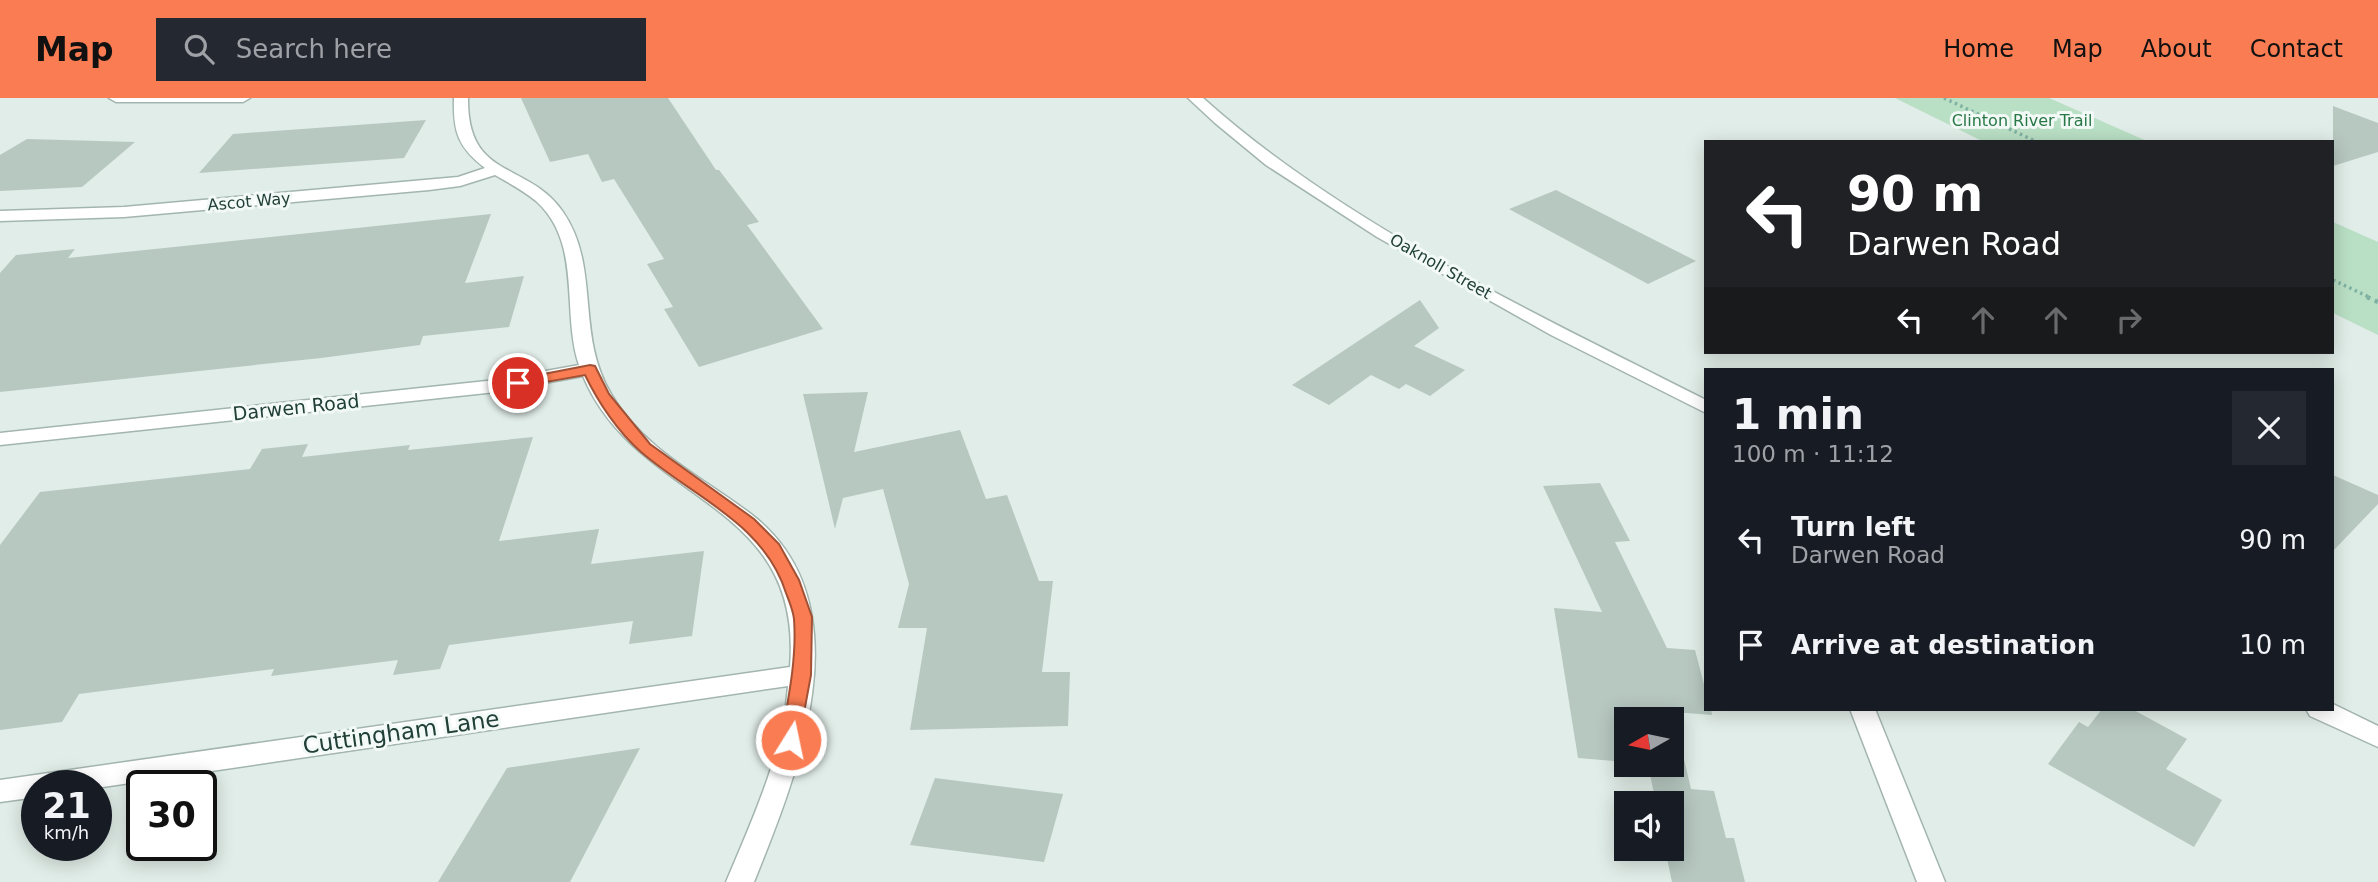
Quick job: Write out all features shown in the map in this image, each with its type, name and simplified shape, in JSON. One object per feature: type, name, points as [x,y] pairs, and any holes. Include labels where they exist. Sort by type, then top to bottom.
[{"type":"street","points":[[116,98],[243,98]]},
{"type":"street","points":[[461,98],[459,113],[469,146],[481,160],[545,202],[563,223],[572,239],[577,261],[581,339],[590,369],[602,395],[645,447],[748,523],[773,548],[791,580],[803,617],[802,675],[787,762],[740,882]]},
{"type":"street","name":"Oaknoll Street","points":[[1195,98],[1254,150],[1333,204],[1488,293],[1704,406]]},
{"type":"street","name":"Ascot Way","points":[[0,216],[124,212],[388,188],[460,181],[495,170]]},
{"type":"street","name":"Darwen Road","points":[[0,439],[496,386],[590,369]]},
{"type":"street","name":"Cuttingham Lane","points":[[0,791],[802,675]]},
{"type":"street","points":[[1864,711],[1931,882]]},
{"type":"street","points":[[2323,711],[2378,737]]},
{"type":"path","points":[[1944,98],[2033,140]]},
{"type":"path","points":[[2334,280],[2378,302]]},
{"type":"green space","name":"Clinton River Trail","points":[[1895,98],[2049,98],[2144,140],[1980,140]]},
{"type":"green space","points":[[2334,222],[2378,242],[2378,335],[2334,313]]},
{"type":"building","points":[[521,98],[668,98],[716,170],[719,170],[759,222],[747,225],[823,329],[699,367],[664,309],[673,307],[647,264],[664,259],[614,179],[602,182],[588,154],[550,162]]},
{"type":"building","points":[[2333,106],[2378,123],[2378,152],[2334,166]]},
{"type":"building","points":[[426,120],[404,158],[199,173],[233,134]]},
{"type":"building","points":[[27,139],[135,142],[82,187],[0,191],[0,155]]},
{"type":"building","points":[[1556,190],[1696,261],[1648,284],[1509,209]]},
{"type":"building","points":[[491,214],[465,283],[524,276],[509,327],[423,336],[420,345],[321,358],[0,392],[0,273],[16,255],[75,249],[68,258]]},
{"type":"building","points":[[1420,300],[1439,328],[1414,346],[1465,370],[1430,396],[1406,384],[1399,389],[1371,375],[1329,405],[1292,385]]},
{"type":"building","points":[[868,392],[854,452],[960,430],[986,499],[1007,495],[1039,581],[1053,581],[1042,672],[1070,672],[1068,726],[910,730],[927,628],[898,628],[909,584],[883,489],[843,498],[835,529],[803,394]]},
{"type":"building","points":[[533,437],[499,541],[599,529],[591,564],[704,551],[692,636],[629,644],[633,621],[449,645],[440,669],[393,675],[398,660],[271,676],[274,669],[79,694],[62,722],[0,730],[0,545],[40,492],[250,469],[262,449],[308,444],[302,457],[410,445],[408,450]]},
{"type":"building","points":[[2334,475],[2378,495],[2378,504],[2334,550]]},
{"type":"building","points":[[1600,483],[1630,541],[1615,542],[1667,648],[1695,650],[1704,684],[1704,711],[1711,711],[1712,715],[1684,713],[1684,707],[1614,707],[1614,761],[1578,758],[1554,608],[1602,612],[1543,486]]},
{"type":"building","points":[[2100,711],[2136,711],[2187,739],[2166,769],[2222,800],[2194,847],[2048,764],[2079,722],[2088,727]]},
{"type":"building","points":[[640,748],[570,882],[438,882],[507,768]]},
{"type":"building","points":[[1684,759],[1691,789],[1714,791],[1726,838],[1734,838],[1745,882],[1672,882],[1668,861],[1684,861],[1684,791],[1653,791],[1651,777],[1684,777]]},
{"type":"building","points":[[935,778],[1063,794],[1044,862],[910,845]]},
{"type":"route","points":[[518,383],[590,369],[602,395],[645,447],[748,523],[773,548],[791,580],[803,617],[802,675],[791,740]]}]
